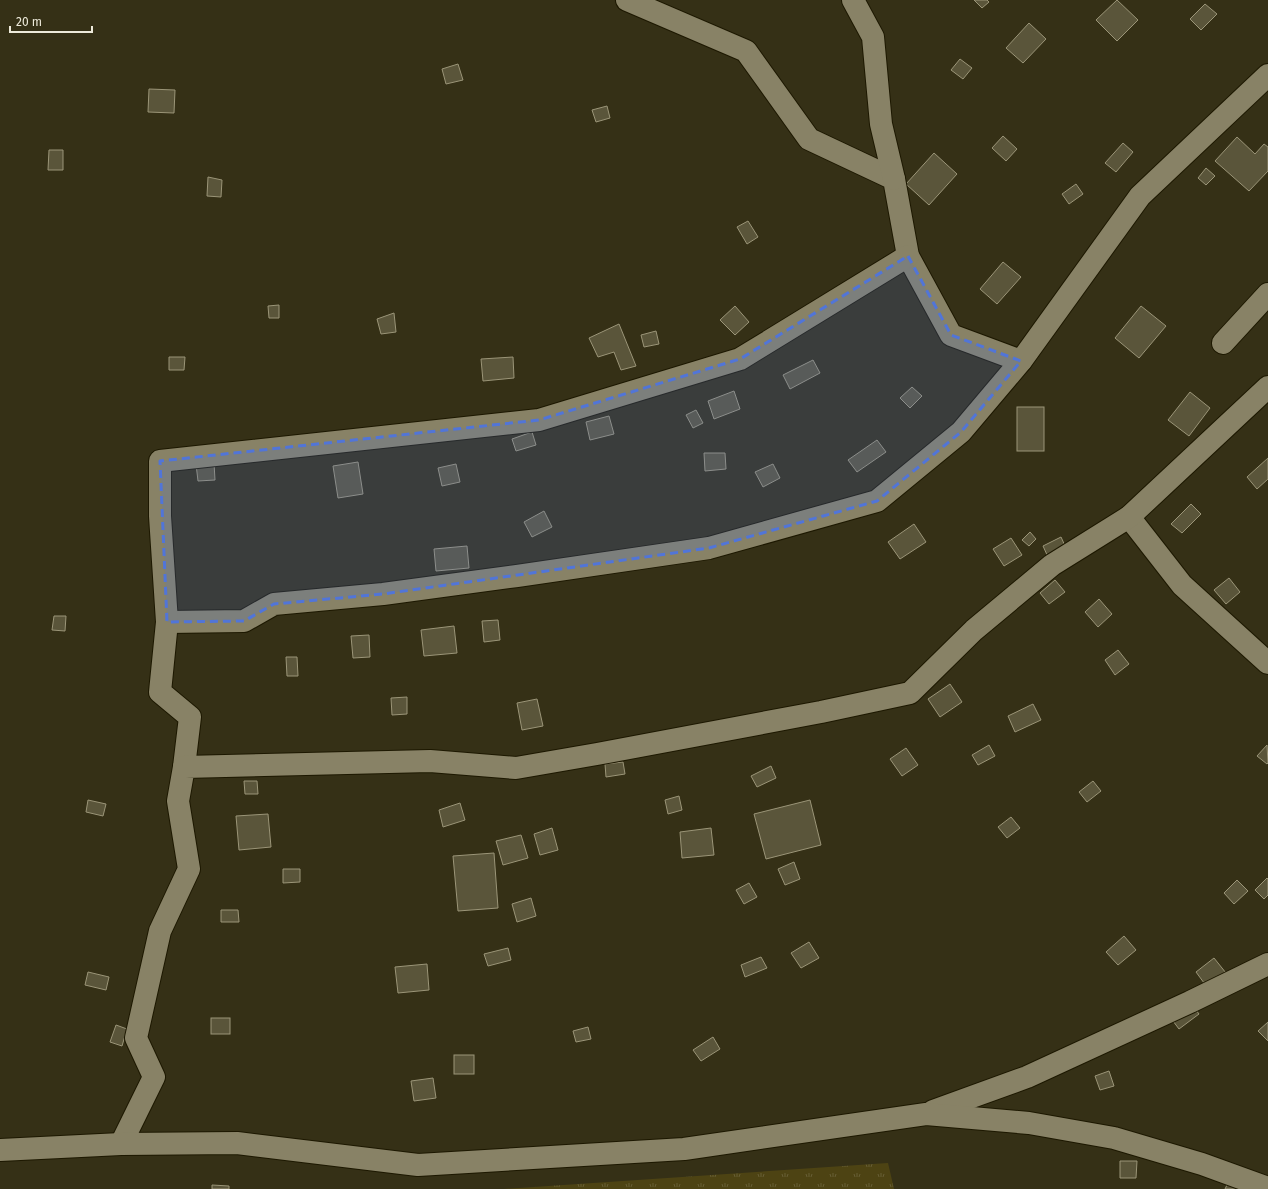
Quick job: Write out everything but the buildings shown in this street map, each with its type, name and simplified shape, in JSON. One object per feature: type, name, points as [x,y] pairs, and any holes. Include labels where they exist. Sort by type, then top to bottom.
[{"type":"street","points":[[626,0],[746,51],[809,139],[894,180]]},
{"type":"street","points":[[853,0],[873,37],[882,124],[908,256],[951,335],[1021,361]]},
{"type":"street","points":[[167,622],[244,621],[274,604],[391,593],[709,548],[877,501],[960,432],[1021,361],[1140,196],[1268,75]]},
{"type":"street","points":[[121,1144],[154,1077],[136,1038],[160,930],[188,869],[178,801],[190,717],[160,692],[167,622],[160,516],[160,461],[539,420],[740,359],[908,256]]},
{"type":"street","points":[[1223,343],[1268,294]]},
{"type":"street","points":[[184,767],[430,761],[516,768],[813,714],[910,693],[974,630],[1052,565],[1129,517],[1268,387]]},
{"type":"street","points":[[1129,517],[1182,585],[1268,663]]},
{"type":"street","points":[[0,1150],[121,1144],[237,1143],[418,1165],[684,1149],[926,1114],[1027,1077],[1190,1002],[1268,964]]},
{"type":"street","points":[[926,1114],[1028,1123],[1114,1138],[1202,1164],[1268,1188]]},
{"type":"highlighted area","points":[[908,256],[951,335],[1021,361],[961,432],[877,501],[709,548],[383,594],[274,604],[244,621],[167,622],[160,461],[539,420],[740,359]]},
{"type":"green space","points":[[888,1163],[894,1189],[504,1189]]}]
